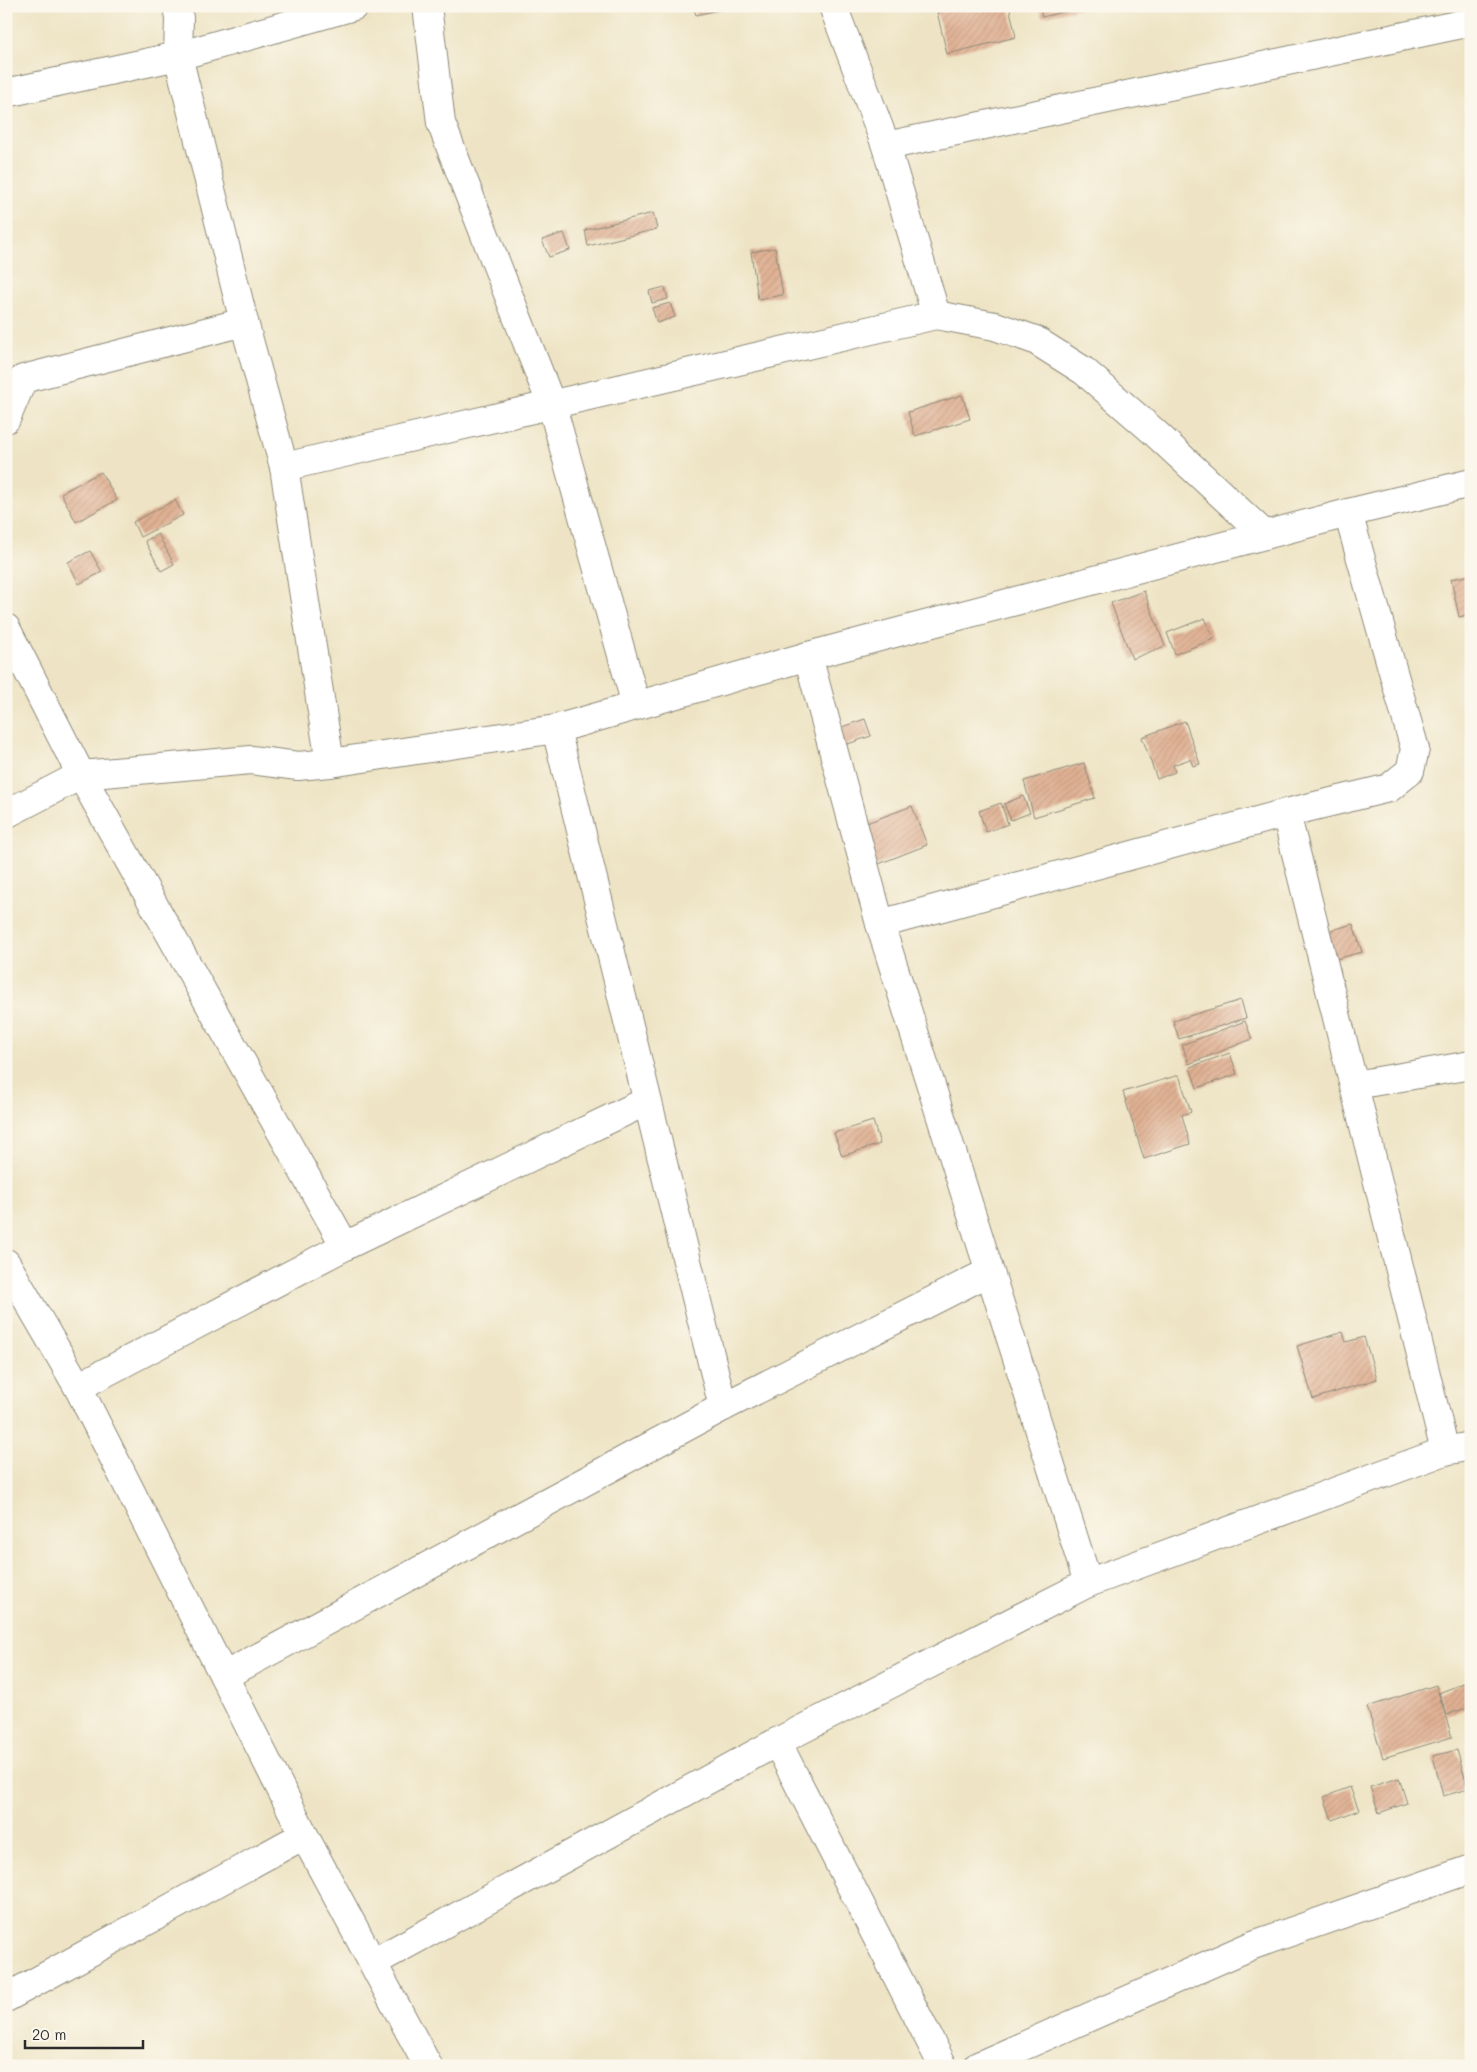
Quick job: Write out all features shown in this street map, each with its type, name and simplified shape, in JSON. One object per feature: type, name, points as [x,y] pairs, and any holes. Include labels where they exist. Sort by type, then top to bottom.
[{"type":"street","points":[[177,6],[179,18],[178,56],[244,322],[284,467],[330,763]]},
{"type":"street","points":[[6,93],[178,56],[354,6]]},
{"type":"street","points":[[427,6],[441,123],[552,406],[636,705]]},
{"type":"street","points":[[833,6],[886,146],[936,315]]},
{"type":"street","points":[[886,146],[1471,22]]},
{"type":"street","points":[[284,467],[936,315],[995,326],[1035,340],[1084,371],[1153,431],[1265,535]]},
{"type":"street","points":[[6,419],[15,381],[244,322]]},
{"type":"street","points":[[6,814],[81,776],[251,760],[298,766],[330,763],[556,730],[808,656],[1348,513],[1471,483]]},
{"type":"street","points":[[880,924],[1286,813],[1388,788],[1410,771],[1415,749],[1348,513]]},
{"type":"street","points":[[6,628],[81,776],[345,1246]]},
{"type":"street","points":[[808,656],[880,924],[1088,1583]]},
{"type":"street","points":[[556,730],[723,1407]]},
{"type":"street","points":[[374,1962],[777,1742],[1088,1583],[1458,1448],[1355,1085],[1286,813]]},
{"type":"street","points":[[1355,1085],[1471,1065]]},
{"type":"street","points":[[78,1387],[345,1246],[647,1101]]},
{"type":"street","points":[[6,1263],[78,1387],[304,1835],[374,1962],[428,2066]]},
{"type":"street","points":[[224,1676],[723,1407],[989,1272]]},
{"type":"street","points":[[777,1742],[943,2066]]},
{"type":"street","points":[[6,1998],[304,1835]]},
{"type":"street","points":[[978,2066],[1253,1945],[1471,1868]]},
{"type":"building","points":[[693,6],[731,6],[731,7],[696,15]]},
{"type":"building","points":[[960,6],[1009,6],[1016,37],[947,54],[937,12]]},
{"type":"building","points":[[1039,6],[1084,6],[1084,7],[1042,17]]},
{"type":"building","points":[[653,213],[657,229],[588,246],[585,230]]},
{"type":"building","points":[[564,233],[570,250],[549,257],[542,240]]},
{"type":"building","points":[[775,248],[783,295],[758,299],[751,252]]},
{"type":"building","points":[[665,287],[668,299],[652,303],[649,291]]},
{"type":"building","points":[[670,303],[675,317],[657,323],[652,308]]},
{"type":"building","points":[[962,395],[970,419],[915,436],[908,412]]},
{"type":"building","points":[[101,472],[117,500],[76,522],[61,493]]},
{"type":"building","points":[[175,500],[183,515],[140,537],[133,522]]},
{"type":"building","points":[[158,534],[174,564],[161,571],[145,541]]},
{"type":"building","points":[[90,551],[102,572],[79,584],[68,562]]},
{"type":"building","points":[[1471,575],[1471,614],[1459,617],[1451,579]]},
{"type":"building","points":[[1144,591],[1165,646],[1132,659],[1111,603]]},
{"type":"building","points":[[1205,618],[1214,639],[1175,654],[1167,633]]},
{"type":"building","points":[[865,719],[871,736],[836,748],[830,731]]},
{"type":"building","points":[[1185,721],[1200,764],[1193,766],[1190,759],[1173,765],[1175,772],[1157,779],[1142,737]]},
{"type":"building","points":[[1084,763],[1095,798],[1034,817],[1024,781]]},
{"type":"building","points":[[1023,796],[1030,813],[1011,820],[1004,804]]},
{"type":"building","points":[[1001,803],[1008,824],[986,832],[979,811]]},
{"type":"building","points":[[912,806],[927,845],[871,867],[856,827]]},
{"type":"building","points":[[1353,924],[1362,952],[1332,960],[1325,932]]},
{"type":"building","points":[[1241,1000],[1246,1018],[1179,1039],[1173,1021]]},
{"type":"building","points":[[1245,1021],[1252,1039],[1189,1064],[1182,1045]]},
{"type":"building","points":[[1230,1053],[1237,1074],[1197,1088],[1190,1067]]},
{"type":"building","points":[[1179,1075],[1191,1112],[1182,1115],[1190,1144],[1144,1159],[1123,1092]]},
{"type":"building","points":[[873,1121],[880,1144],[842,1156],[834,1133]]},
{"type":"building","points":[[1343,1332],[1346,1342],[1364,1337],[1377,1379],[1313,1399],[1297,1346]]},
{"type":"building","points":[[1471,1680],[1471,1706],[1447,1715],[1439,1693]]},
{"type":"building","points":[[1436,1685],[1452,1737],[1383,1758],[1367,1707]]},
{"type":"building","points":[[1457,1750],[1468,1789],[1443,1796],[1433,1756]]},
{"type":"building","points":[[1399,1778],[1407,1803],[1379,1813],[1370,1787]]},
{"type":"building","points":[[1350,1787],[1359,1810],[1332,1820],[1324,1797]]}]
